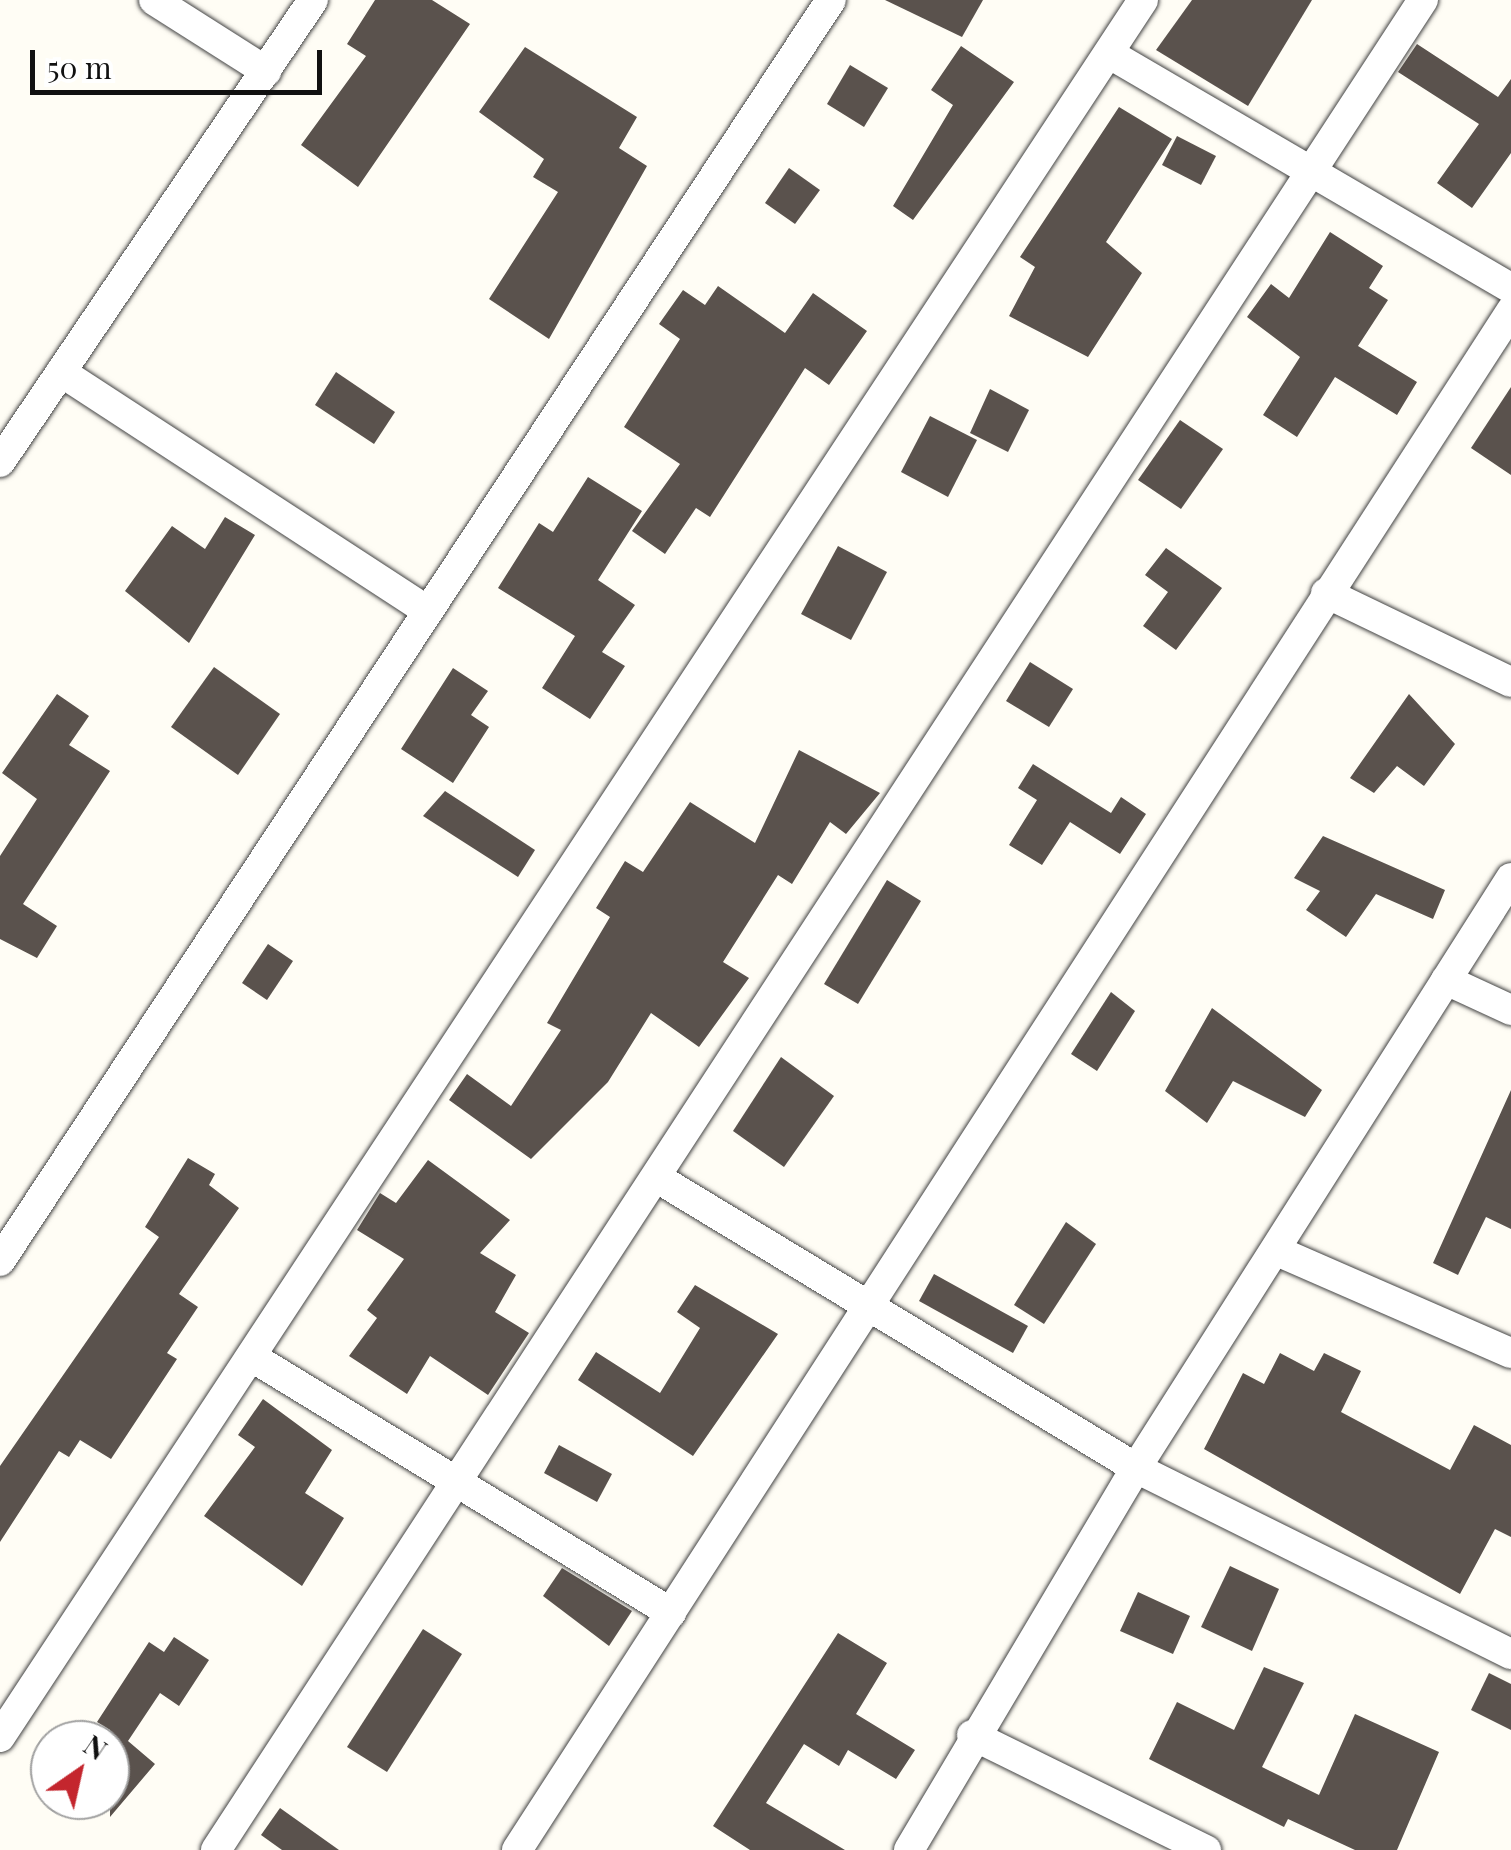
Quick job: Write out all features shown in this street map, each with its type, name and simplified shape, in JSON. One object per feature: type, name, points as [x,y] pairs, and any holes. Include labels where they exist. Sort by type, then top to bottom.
[{"type":"street","points":[[154,0],[266,70]]},
{"type":"street","points":[[0,462],[314,0]]},
{"type":"street","points":[[0,1261],[831,0]]},
{"type":"street","points":[[0,1737],[1143,0]]},
{"type":"street","points":[[216,1850],[1315,174],[1423,0]]},
{"type":"street","points":[[1110,54],[1511,288]]},
{"type":"street","points":[[516,1850],[1511,312]]},
{"type":"street","points":[[60,372],[426,610]]},
{"type":"street","points":[[1326,593],[1511,682]]},
{"type":"street","points":[[910,1850],[972,1735],[1136,1468],[1511,878]]},
{"type":"street","points":[[1446,980],[1511,1010]]},
{"type":"street","points":[[658,1179],[1136,1468],[1511,1654]]},
{"type":"street","points":[[1277,1251],[1511,1353]]},
{"type":"street","points":[[252,1357],[457,1486],[671,1613]]},
{"type":"street","points":[[972,1735],[1206,1850]]},
{"type":"building","points":[[375,0],[432,0],[470,24],[358,187],[301,145],[366,56],[347,44]]},
{"type":"building","points":[[885,0],[983,0],[962,37]]},
{"type":"building","points":[[1192,0],[1312,0],[1248,106],[1156,50]]},
{"type":"building","points":[[1417,44],[1498,97],[1511,79],[1511,153],[1472,208],[1437,183],[1479,124],[1398,72]]},
{"type":"building","points":[[961,46],[1014,82],[913,220],[893,206],[953,105],[931,90]]},
{"type":"building","points":[[525,47],[637,117],[619,148],[647,166],[549,339],[489,299],[558,192],[533,177],[544,159],[479,112]]},
{"type":"building","points":[[850,65],[888,88],[864,127],[827,104]]},
{"type":"building","points":[[1119,107],[1172,139],[1106,242],[1142,273],[1088,357],[1009,316],[1035,267],[1020,257]]},
{"type":"building","points":[[1177,136],[1216,156],[1201,185],[1162,165]]},
{"type":"building","points":[[789,168],[820,190],[795,224],[765,203]]},
{"type":"building","points":[[1330,232],[1383,266],[1369,288],[1388,300],[1358,346],[1417,382],[1397,415],[1335,377],[1297,437],[1263,415],[1300,357],[1247,317],[1271,284],[1289,298]]},
{"type":"building","points":[[718,286],[785,333],[813,293],[867,331],[829,385],[805,368],[710,517],[696,508],[665,554],[632,531],[680,464],[624,427],[680,339],[659,324],[683,290],[705,305]]},
{"type":"building","points":[[336,372],[395,412],[374,444],[315,405]]},
{"type":"building","points":[[1511,387],[1511,475],[1471,448]]},
{"type":"building","points":[[990,389],[1029,410],[1008,452],[970,433]]},
{"type":"building","points":[[930,416],[977,440],[948,497],[901,472]]},
{"type":"building","points":[[1180,420],[1223,449],[1181,509],[1138,480]]},
{"type":"building","points":[[588,477],[642,511],[598,580],[635,605],[602,652],[625,666],[590,719],[542,688],[575,636],[498,588],[539,523],[553,532]]},
{"type":"building","points":[[225,517],[255,535],[189,643],[125,591],[172,526],[205,549]]},
{"type":"building","points":[[838,546],[887,572],[851,640],[801,614]]},
{"type":"building","points":[[1166,548],[1222,588],[1176,650],[1143,626],[1168,592],[1145,575]]},
{"type":"building","points":[[1030,662],[1073,689],[1049,727],[1006,701]]},
{"type":"building","points":[[214,667],[280,714],[238,775],[171,727]]},
{"type":"building","points":[[453,668],[488,691],[471,715],[489,727],[453,783],[401,749]]},
{"type":"building","points":[[57,694],[89,716],[69,745],[110,771],[23,904],[57,926],[37,958],[0,939],[0,856],[37,799],[2,773]]},
{"type":"building","points":[[1409,694],[1455,744],[1424,786],[1397,766],[1374,793],[1350,778]]},
{"type":"building","points":[[799,750],[880,793],[846,834],[830,822],[792,884],[778,875],[723,962],[749,978],[699,1047],[651,1013],[608,1082],[531,1159],[449,1100],[467,1074],[511,1106],[561,1030],[547,1023],[610,917],[596,908],[625,861],[643,872],[690,802],[755,843]]},
{"type":"building","points":[[1033,764],[1111,813],[1121,797],[1146,814],[1120,854],[1070,822],[1042,865],[1009,845],[1037,800],[1018,788]]},
{"type":"building","points":[[445,791],[535,850],[518,877],[423,816]]},
{"type":"building","points":[[1323,836],[1445,890],[1433,919],[1376,894],[1346,937],[1306,910],[1320,891],[1294,878]]},
{"type":"building","points":[[887,880],[921,901],[858,1004],[824,984]]},
{"type":"building","points":[[268,944],[293,961],[267,1000],[242,983]]},
{"type":"building","points":[[1111,992],[1135,1011],[1097,1071],[1071,1054]]},
{"type":"building","points":[[1212,1008],[1322,1090],[1305,1117],[1233,1081],[1207,1123],[1165,1091]]},
{"type":"building","points":[[781,1057],[834,1096],[784,1167],[733,1131]]},
{"type":"building","points":[[1511,1090],[1511,1229],[1486,1217],[1458,1275],[1433,1263]]},
{"type":"building","points":[[188,1158],[215,1174],[209,1185],[239,1208],[179,1294],[198,1307],[167,1353],[177,1359],[111,1459],[80,1440],[69,1457],[59,1451],[0,1542],[0,1466],[159,1237],[145,1227]]},
{"type":"building","points":[[428,1160],[510,1220],[480,1253],[516,1275],[495,1312],[529,1333],[488,1395],[430,1356],[407,1394],[349,1356],[377,1318],[367,1310],[404,1259],[357,1230],[380,1193],[396,1203]]},
{"type":"building","points":[[1066,1222],[1096,1244],[1044,1324],[1014,1305]]},
{"type":"building","points":[[934,1274],[1028,1326],[1013,1353],[919,1301]]},
{"type":"building","points":[[695,1285],[778,1334],[693,1456],[578,1380],[596,1352],[660,1393],[700,1328],[677,1312]]},
{"type":"building","points":[[1280,1353],[1314,1371],[1324,1353],[1361,1371],[1341,1412],[1450,1470],[1474,1425],[1511,1445],[1511,1537],[1495,1529],[1460,1594],[1204,1449],[1243,1373],[1264,1384]]},
{"type":"building","points":[[263,1399],[332,1450],[305,1493],[344,1518],[302,1586],[204,1516],[255,1447],[238,1435]]},
{"type":"building","points":[[559,1445],[612,1474],[597,1502],[544,1473]]},
{"type":"building","points":[[1230,1566],[1279,1589],[1252,1651],[1201,1627]]},
{"type":"building","points":[[562,1568],[632,1611],[609,1646],[543,1596]]},
{"type":"building","points":[[1138,1592],[1190,1616],[1173,1654],[1120,1631]]},
{"type":"building","points":[[423,1629],[462,1654],[387,1772],[347,1747]]},
{"type":"building","points":[[838,1633],[887,1663],[856,1714],[915,1750],[896,1779],[848,1750],[839,1766],[804,1744],[766,1803],[845,1850],[750,1850],[713,1826]]},
{"type":"building","points":[[174,1637],[209,1660],[179,1706],[160,1693],[130,1738],[130,1720],[98,1720],[149,1642],[164,1652]]},
{"type":"building","points":[[1264,1667],[1304,1683],[1262,1767],[1319,1795],[1355,1714],[1439,1752],[1397,1850],[1355,1850],[1288,1819],[1284,1827],[1149,1759],[1177,1702],[1234,1730]]},
{"type":"building","points":[[1489,1673],[1511,1684],[1511,1730],[1471,1710]]},
{"type":"building","points":[[130,1743],[155,1764],[130,1793]]},
{"type":"building","points":[[280,1808],[339,1850],[282,1850],[261,1835]]}]
